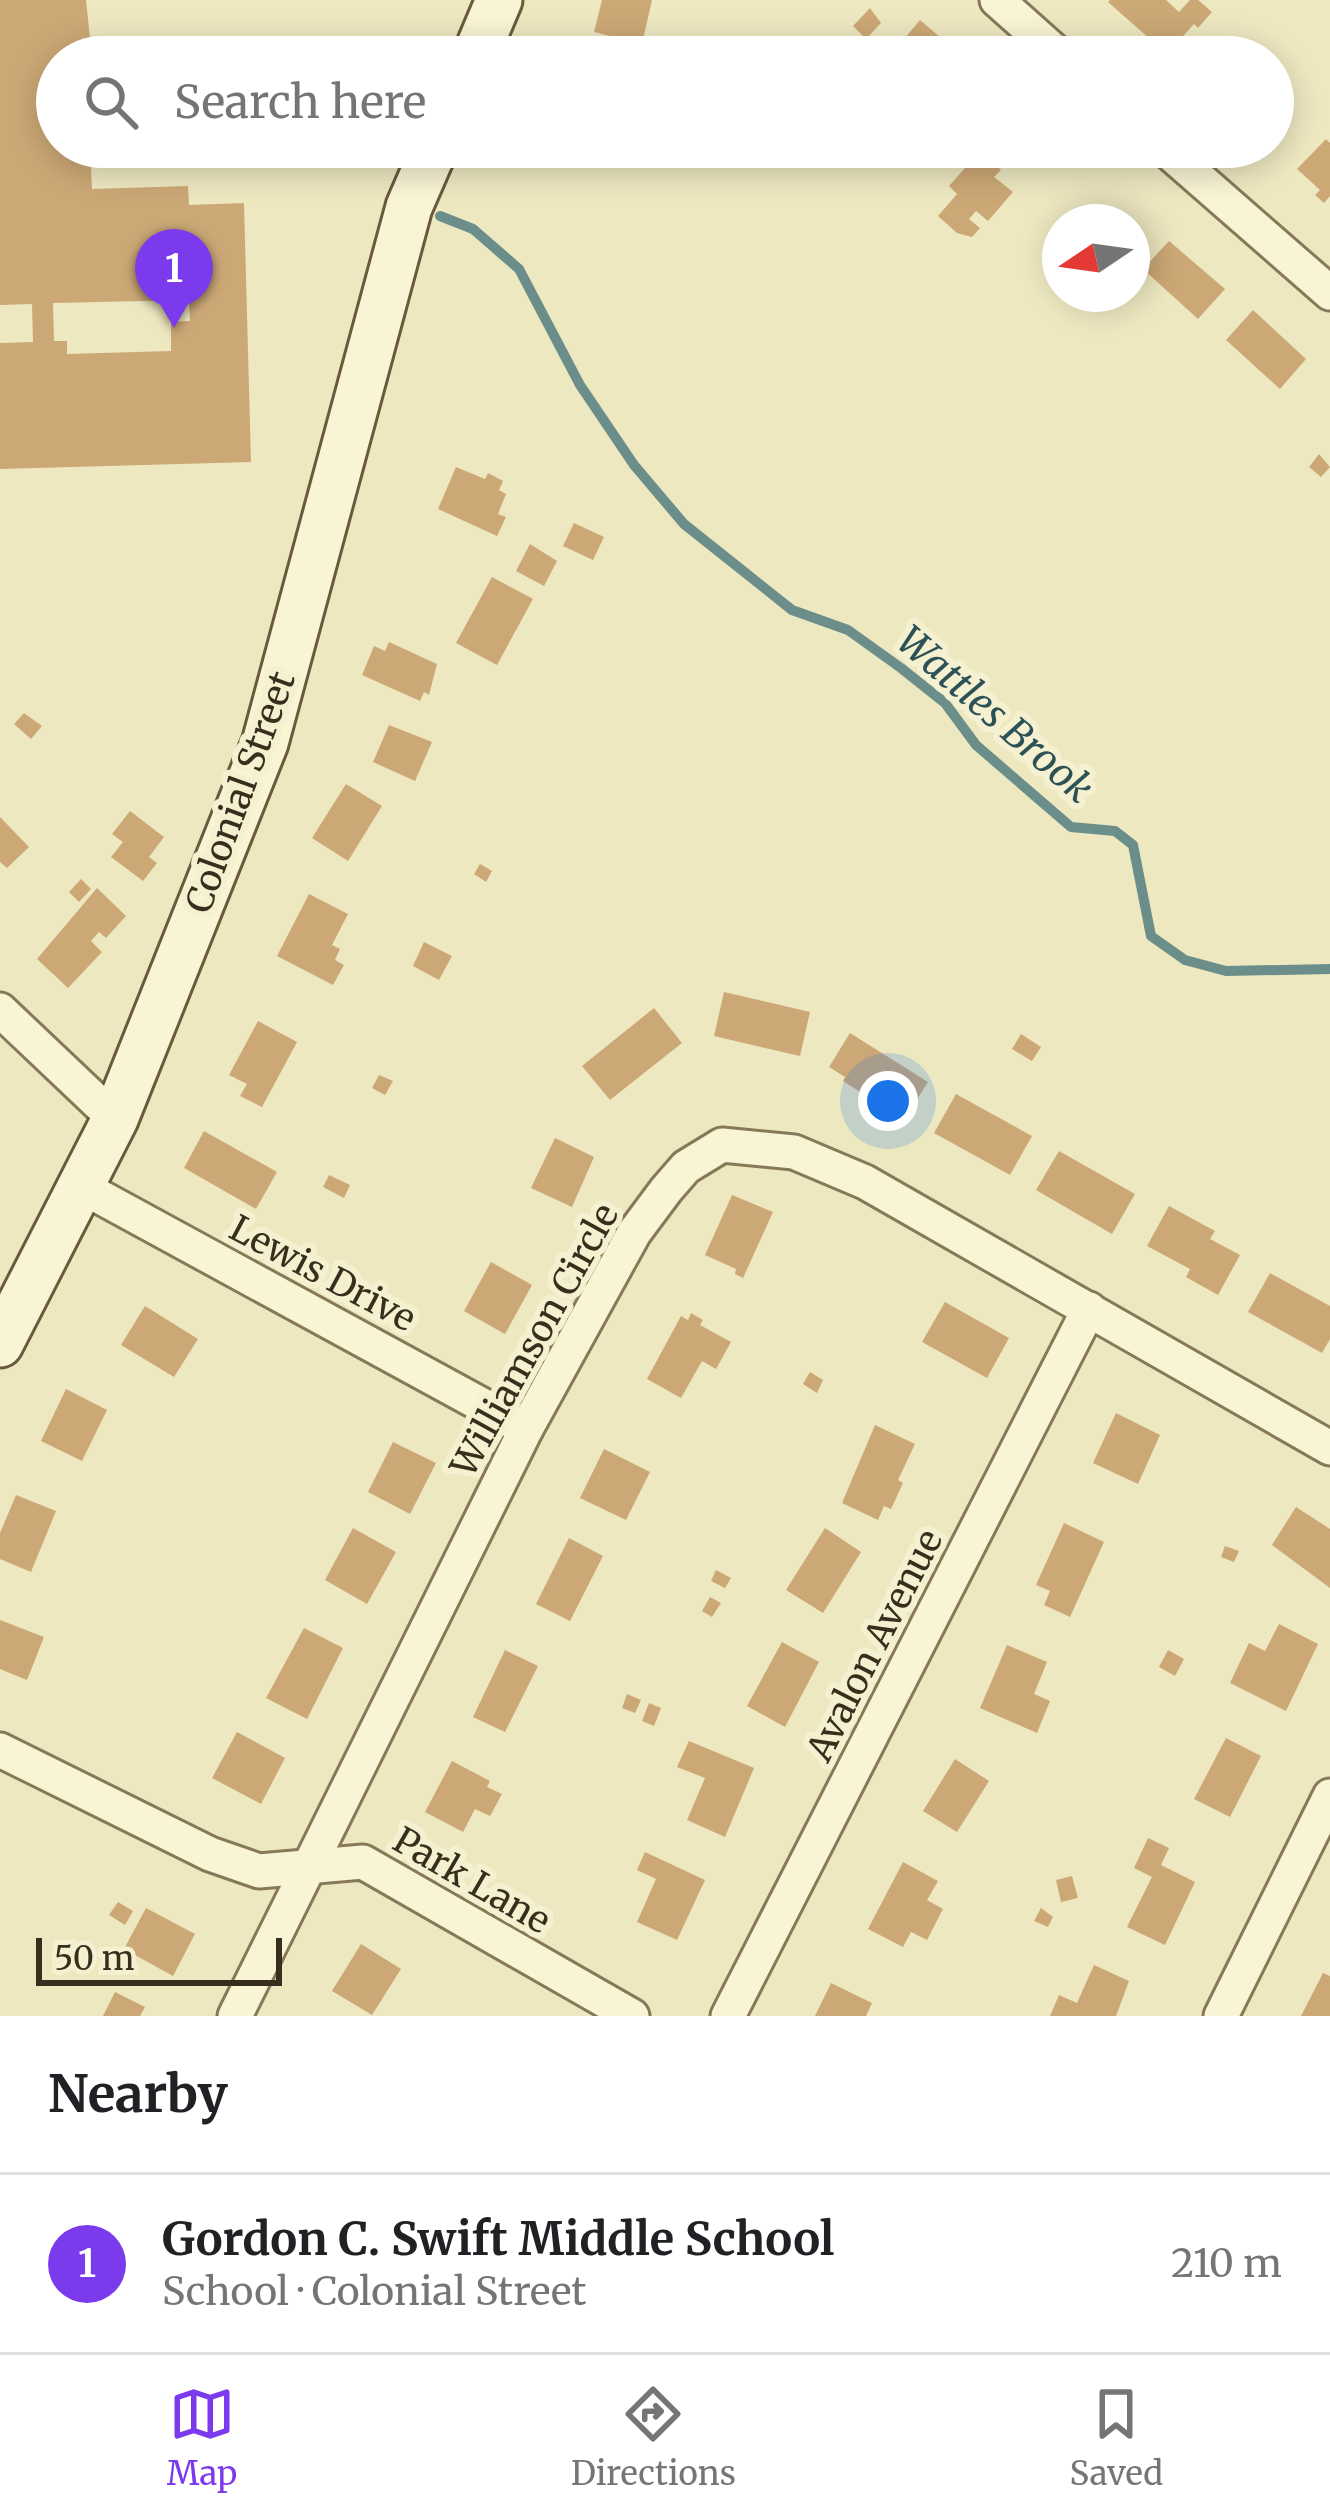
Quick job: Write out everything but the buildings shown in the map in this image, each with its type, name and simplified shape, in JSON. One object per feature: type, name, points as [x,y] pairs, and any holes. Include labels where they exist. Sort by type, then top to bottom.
[{"type":"street","points":[[484,36],[500,0]]},
{"type":"street","points":[[997,0],[1037,36]]},
{"type":"street","name":"Colonial Street","points":[[0,1344],[116,1119],[265,743],[409,207],[426,168]]},
{"type":"street","points":[[1187,168],[1330,293]]},
{"type":"street","points":[[0,1010],[116,1119]]},
{"type":"street","name":"Williamson Circle","points":[[235,2016],[526,1429],[634,1233],[686,1167],[722,1145],[794,1152],[865,1182],[1330,1448]]},
{"type":"street","name":"Lewis Drive","points":[[82,1187],[526,1429]]},
{"type":"street","name":"Avalon Avenue","points":[[728,2016],[1089,1309]]},
{"type":"street","name":"Park Lane","points":[[0,1750],[210,1854],[259,1871],[363,1862],[632,2016]]},
{"type":"street","points":[[1221,2016],[1330,1796]]},
{"type":"waterway","name":"Wattles Brook","points":[[440,216],[473,229],[519,269],[580,385],[634,465],[684,524],[792,610],[848,630],[901,668],[945,703],[976,745],[1071,827],[1115,831],[1133,845],[1151,936],[1185,960],[1226,971],[1330,969]]},
{"type":"place","name":"Gordon C. Swift Middle School","points":[[174,328]]}]
